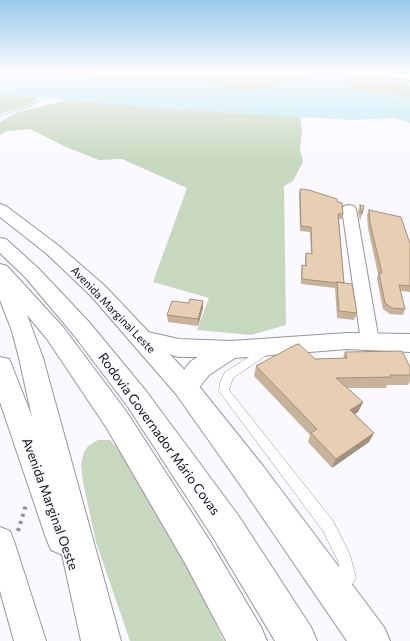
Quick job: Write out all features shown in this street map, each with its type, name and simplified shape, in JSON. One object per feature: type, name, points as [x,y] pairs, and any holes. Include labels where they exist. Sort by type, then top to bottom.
[{"type":"main road","name":"Avenida Marginal Leste","points":[[0,209],[53,250],[98,291],[185,387],[252,476],[370,641]]},
{"type":"main road","name":"Rodovia Governador Mário Covas","points":[[0,243],[32,273],[81,328],[137,399],[226,527],[297,641]]},
{"type":"main road","points":[[0,270],[54,333],[116,419],[198,553],[247,641]]},
{"type":"main road","points":[[0,276],[23,331],[31,358],[101,641]]},
{"type":"main road","points":[[143,339],[179,348],[231,350],[273,346],[370,341],[410,343]]},
{"type":"main road","points":[[185,387],[200,368],[231,350]]},
{"type":"main road","name":"Avenida Marginal Oeste","points":[[0,366],[101,641]]},
{"type":"street","points":[[349,209],[370,341]]},
{"type":"street","points":[[2,558],[30,641]]},
{"type":"lane","points":[[273,346],[229,375],[225,383],[224,391],[328,526],[345,560],[349,578],[337,594]]},
{"type":"path","points":[[2,558],[38,470]]},
{"type":"green space","points":[[0,102],[34,102],[33,104],[0,114]]},
{"type":"green space","points":[[60,102],[90,102],[170,109],[300,116],[302,132],[300,149],[303,162],[293,181],[284,186],[286,325],[251,335],[197,330],[209,298],[153,282],[187,188],[122,159],[99,160],[66,147],[30,129],[6,131],[0,135],[0,122],[18,112]]},
{"type":"green space","points":[[98,440],[110,440],[122,454],[181,552],[224,641],[130,641],[96,542],[83,482],[81,465],[84,452],[88,446]]},
{"type":"water","points":[[90,102],[410,102],[410,123],[395,118],[352,120],[170,109]]},
{"type":"building","points":[[301,189],[337,199],[337,202],[342,203],[343,214],[338,214],[344,283],[302,279],[302,265],[306,266],[306,253],[312,254],[311,227],[301,226]]},
{"type":"building","points":[[360,205],[364,206],[362,214]]},
{"type":"building","points":[[369,210],[401,217],[410,244],[410,286],[399,285],[405,309],[392,308],[385,303],[379,273],[382,273],[370,223]]},
{"type":"building","points":[[337,282],[352,284],[357,313],[339,311]]},
{"type":"building","points":[[190,299],[203,301],[198,319],[167,315],[172,301],[189,303]]},
{"type":"building","points":[[299,344],[315,359],[347,358],[345,352],[402,351],[410,367],[410,375],[390,375],[391,377],[336,378],[363,402],[350,410],[374,433],[336,459],[311,433],[317,429],[256,366]]},
{"type":"waterway","points":[[0,116],[39,102]]}]
